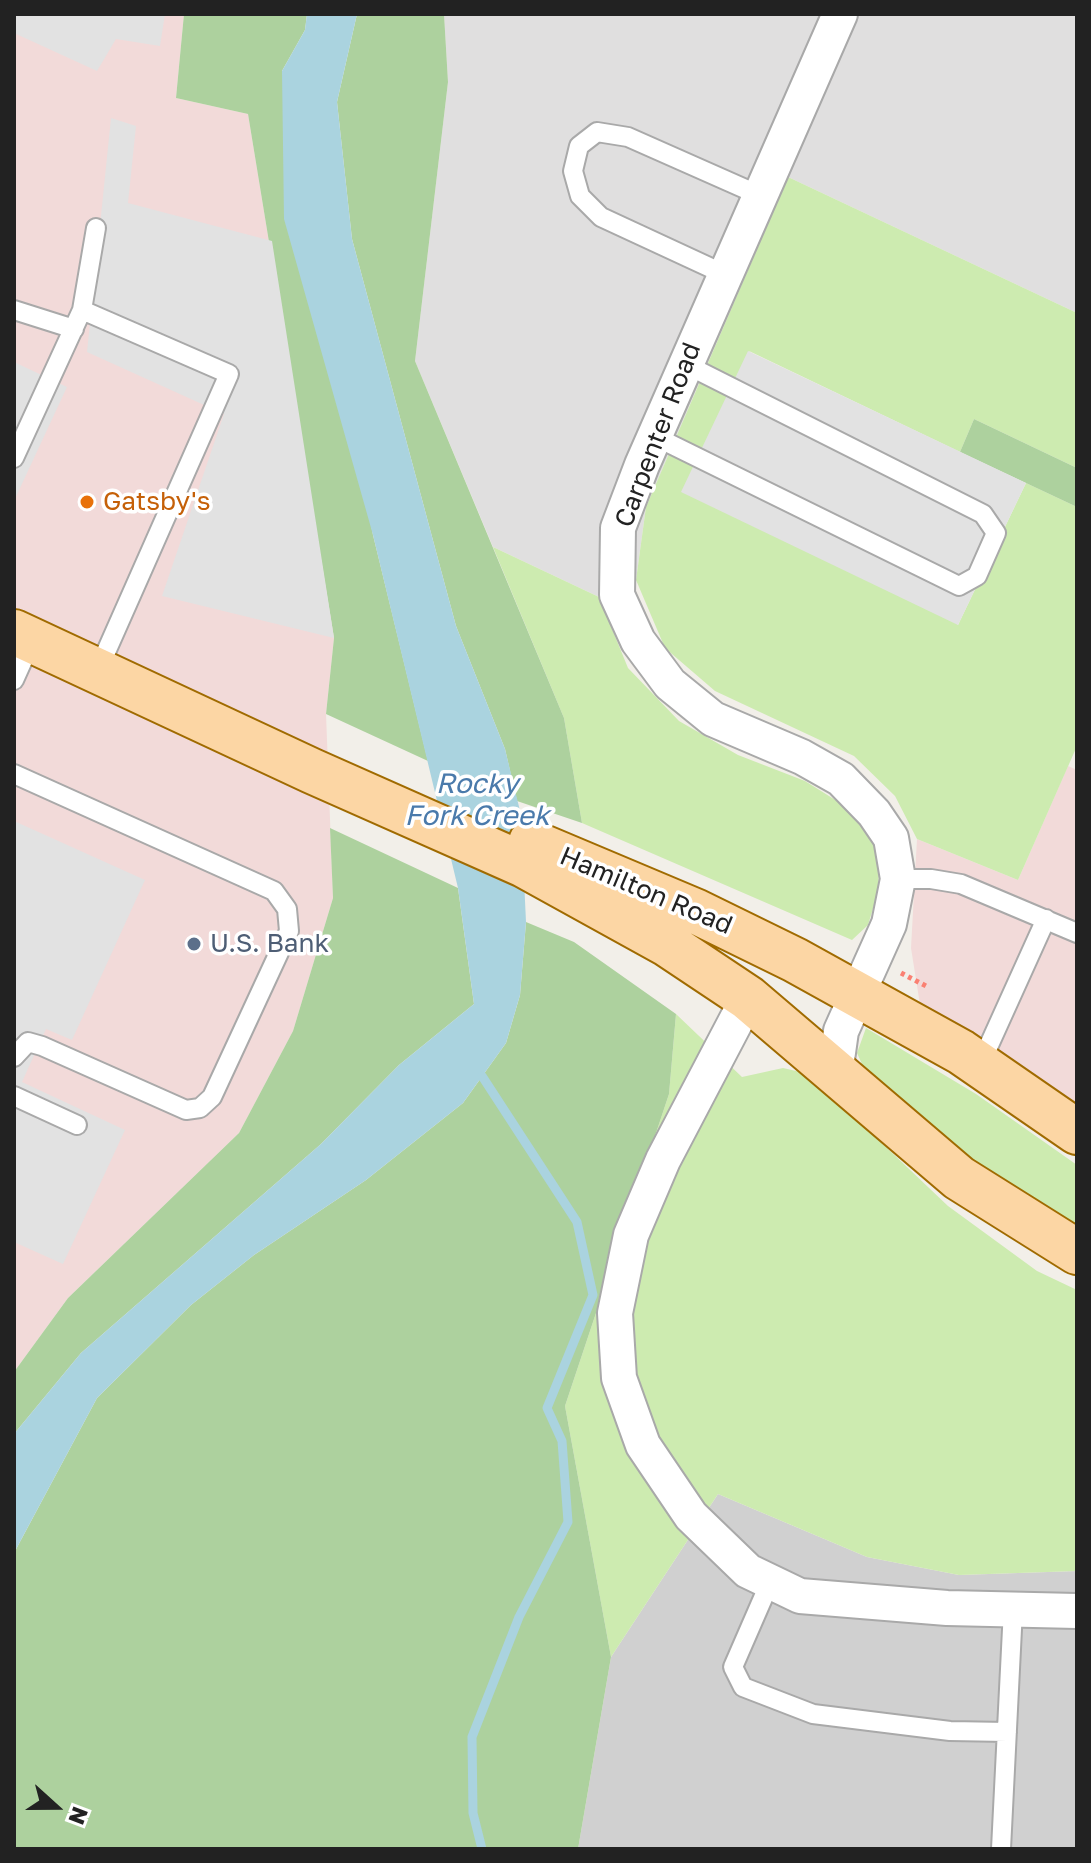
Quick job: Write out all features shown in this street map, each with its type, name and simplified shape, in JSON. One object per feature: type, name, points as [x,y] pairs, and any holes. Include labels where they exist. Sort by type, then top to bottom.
[{"type":"main road","name":"Hamilton Road","points":[[23,636],[310,758],[524,865],[619,900],[754,938],[859,994],[980,1065],[1077,1132]]},
{"type":"main road","name":"Hamilton Road","points":[[619,900],[667,944],[748,998],[959,1178],[1077,1252]]},
{"type":"main road","name":"Hamilton Road","points":[[849,1086],[914,1159],[960,1199],[1032,1247],[1077,1272]]},
{"type":"street","name":"Carpenter Road","points":[[840,14],[685,364],[618,528],[617,595],[638,641],[670,684],[713,719],[802,757],[841,779],[874,813],[891,838],[898,879],[889,924],[841,1031],[849,1086]]},
{"type":"street","points":[[748,998],[663,1160],[631,1235],[615,1313],[619,1378],[643,1445],[691,1516],[748,1571],[800,1596],[947,1608],[1077,1611]]},
{"type":"lane","points":[[724,274],[601,217],[580,196],[573,171],[579,146],[597,132],[628,137],[759,195]]},
{"type":"lane","points":[[14,458],[82,310],[96,228]]},
{"type":"lane","points":[[14,310],[74,329]]},
{"type":"lane","points":[[82,310],[229,374],[98,670]]},
{"type":"lane","points":[[654,436],[959,586],[977,576],[996,533],[983,514],[685,364]]},
{"type":"lane","points":[[14,680],[23,636]]},
{"type":"lane","points":[[14,774],[274,891],[287,909],[289,931],[212,1097],[200,1108],[186,1110],[28,1042],[14,1057]]},
{"type":"lane","points":[[898,879],[931,879],[961,884],[1077,933]]},
{"type":"lane","points":[[980,1065],[1046,919]]},
{"type":"lane","points":[[14,1096],[77,1125]]},
{"type":"lane","points":[[770,1582],[733,1667],[743,1687],[813,1714],[950,1731],[1007,1732]]},
{"type":"lane","points":[[1001,1849],[1013,1609]]},
{"type":"shaded area","points":[[14,14],[184,14],[176,98],[248,114],[334,638],[326,714],[333,898],[293,1031],[239,1133],[68,1298],[14,1372]]},
{"type":"shaded area","points":[[14,14],[165,14],[160,46],[116,39],[97,71],[14,33]]},
{"type":"shaded area","points":[[444,14],[1077,14],[1077,313],[788,177],[646,507],[636,580],[599,597],[493,547],[415,361],[448,82]]},
{"type":"shaded area","points":[[111,118],[136,126],[128,203],[272,241],[334,638],[162,596],[224,414],[87,352]]},
{"type":"shaded area","points":[[748,351],[1026,483],[958,625],[681,492]]},
{"type":"shaded area","points":[[14,362],[67,387],[14,501]]},
{"type":"shaded area","points":[[1068,766],[1077,770],[1077,1120],[921,1011],[911,948],[917,839],[1018,880]]},
{"type":"shaded area","points":[[14,821],[145,880],[72,1040],[46,1029],[22,1082],[125,1130],[63,1264],[14,1242]]},
{"type":"shaded area","points":[[718,1494],[867,1557],[959,1575],[1077,1571],[1077,1849],[578,1849],[611,1657]]},
{"type":"green space","points":[[184,14],[307,14],[305,30],[282,71],[373,535],[428,761],[326,714],[334,638],[248,114],[176,98]]},
{"type":"green space","points":[[357,14],[444,14],[448,82],[415,361],[564,718],[582,823],[517,801],[505,749],[456,626],[352,239],[337,102]]},
{"type":"green space","points":[[788,177],[1077,313],[1077,468],[974,419],[960,452],[749,351],[958,625],[1026,483],[1077,507],[1077,746],[1018,880],[917,839],[895,796],[854,756],[715,691],[665,648],[636,580],[646,507]]},
{"type":"green space","points":[[974,419],[1077,468],[1077,507],[960,452]]},
{"type":"green space","points":[[493,547],[599,597],[628,668],[679,721],[738,755],[805,781],[853,811],[880,854],[878,892],[868,925],[852,940],[582,823],[564,718]]},
{"type":"green space","points":[[330,828],[458,888],[474,1004],[399,1065],[321,1144],[81,1353],[14,1434],[14,1372],[68,1298],[239,1133],[293,1031],[333,898]]},
{"type":"green space","points":[[526,922],[574,942],[676,1014],[669,1094],[565,1406],[611,1657],[578,1849],[14,1849],[14,1553],[97,1398],[191,1305],[254,1255],[366,1180],[463,1103],[506,1043],[520,995]]},
{"type":"green space","points":[[676,1014],[742,1077],[783,1068],[809,1074],[948,1206],[1037,1271],[1077,1290],[1077,1571],[959,1575],[867,1557],[718,1494],[611,1657],[565,1406],[669,1094]]},
{"type":"green space","points":[[866,1028],[976,1094],[1077,1165],[1077,1248],[870,1082],[857,1053]]},
{"type":"water","name":"Rocky Fork Creek","points":[[307,14],[357,14],[337,102],[352,239],[456,626],[505,749],[521,815],[526,922],[520,995],[506,1043],[463,1103],[366,1180],[254,1255],[191,1305],[97,1398],[14,1553],[14,1434],[81,1353],[321,1144],[399,1065],[474,1004],[458,888],[373,535],[284,219],[282,71],[305,30]]},
{"type":"waterway","points":[[482,1076],[577,1222],[593,1295],[547,1408],[562,1441],[568,1522],[519,1617],[472,1737],[473,1813],[482,1849]]},
{"type":"place","name":"Gatsby's","points":[[87,502]]},
{"type":"place","name":"U.S. Bank","points":[[194,944]]}]
